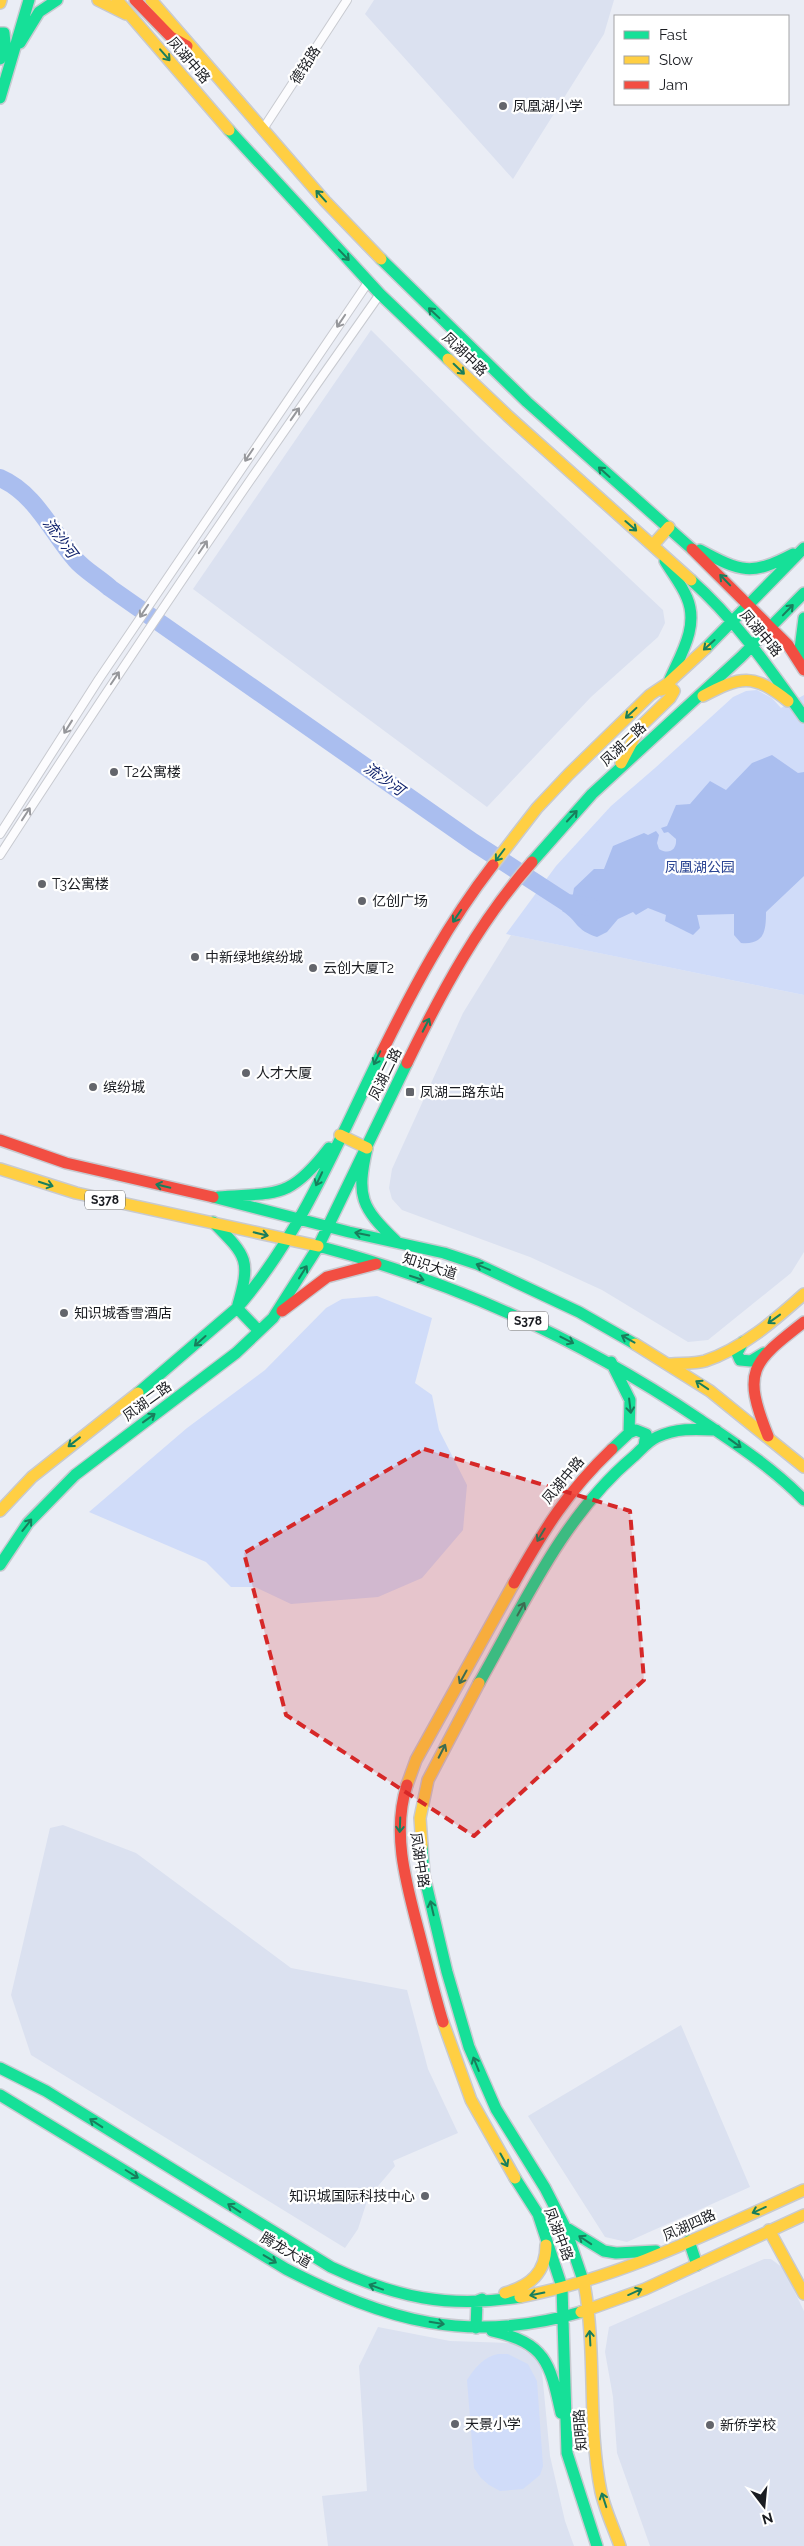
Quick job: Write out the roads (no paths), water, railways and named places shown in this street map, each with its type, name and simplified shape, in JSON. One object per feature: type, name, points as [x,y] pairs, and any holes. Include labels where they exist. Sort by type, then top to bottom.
[{"type":"street","points":[[0,98],[29,0]]},
{"type":"street","points":[[16,49],[39,12],[57,0]]},
{"type":"street","points":[[98,0],[134,18]]},
{"type":"street","name":"凤湖中路","points":[[117,0],[246,148],[380,294],[508,416],[713,600],[753,645],[802,713]]},
{"type":"street","points":[[129,0],[127,5],[134,18]]},
{"type":"street","points":[[135,0],[170,37],[195,51]]},
{"type":"street","name":"凤湖中路","points":[[151,0],[325,201],[427,306],[526,402],[684,540],[788,645],[804,670]]},
{"type":"street","name":"德铭路","points":[[263,129],[347,0]]},
{"type":"street","points":[[0,33],[4,33],[6,38],[0,59]]},
{"type":"street","points":[[0,834],[123,642],[368,281]]},
{"type":"street","points":[[0,855],[175,588],[380,294]]},
{"type":"street","points":[[668,683],[688,638],[690,610],[688,599],[656,548],[669,527]]},
{"type":"street","points":[[684,540],[728,566],[751,571],[774,565],[804,548]]},
{"type":"street","name":"凤湖二路","points":[[0,1511],[46,1465],[169,1369],[251,1292],[287,1240],[300,1217],[412,992],[445,934],[484,876],[515,835],[569,774],[650,695],[668,683],[733,621],[804,548]]},
{"type":"street","name":"凤湖二路","points":[[0,1565],[25,1528],[64,1484],[236,1353],[272,1318],[318,1247],[329,1226],[436,1004],[468,949],[506,890],[564,824],[617,771],[753,645],[804,593]]},
{"type":"street","points":[[804,618],[800,649],[804,670]]},
{"type":"street","points":[[689,703],[737,680],[754,679],[772,687],[802,713]]},
{"type":"street","points":[[617,771],[640,727],[670,698],[674,691],[670,687],[650,695]]},
{"type":"street","points":[[211,1197],[270,1193],[292,1186],[310,1172],[340,1135],[366,1148],[360,1176],[362,1197],[369,1213],[396,1241]]},
{"type":"street","name":"知识大道","points":[[0,1140],[66,1163],[444,1252],[521,1284],[579,1312],[670,1364],[710,1391],[804,1467]]},
{"type":"street","name":"知识大道","points":[[0,1169],[74,1193],[214,1222],[318,1247],[456,1291],[526,1320],[610,1362],[716,1430],[751,1455],[804,1500]]},
{"type":"street","points":[[214,1222],[242,1250],[246,1258],[246,1278],[236,1308],[259,1331]]},
{"type":"street","points":[[272,1318],[327,1277],[376,1264]]},
{"type":"street","points":[[670,1364],[704,1361],[743,1342],[779,1316],[804,1294]]},
{"type":"street","points":[[743,1342],[736,1353],[740,1360],[751,1361],[804,1322]]},
{"type":"street","points":[[764,1353],[756,1369],[751,1386],[755,1406],[768,1436]]},
{"type":"street","points":[[610,1362],[630,1400],[630,1433],[636,1430],[646,1434],[644,1446]]},
{"type":"street","name":"凤湖中路","points":[[589,2309],[584,2283],[565,2227],[545,2188],[496,2109],[469,2047],[424,1875],[420,1818],[428,1780],[440,1754],[558,1543],[592,1496],[644,1446],[655,1438],[674,1430],[716,1430]]},
{"type":"street","name":"凤湖中路","points":[[564,2316],[562,2287],[538,2214],[471,2100],[453,2057],[406,1880],[400,1839],[400,1818],[404,1795],[416,1760],[537,1542],[554,1514],[582,1478],[630,1433]]},
{"type":"street","name":"腾龙大道","points":[[0,2068],[46,2091],[331,2267],[373,2286],[398,2294],[440,2300],[505,2300],[584,2283]]},
{"type":"street","name":"腾龙大道","points":[[0,2095],[278,2264],[321,2288],[347,2300],[382,2312],[419,2320],[476,2328],[539,2321],[589,2309],[624,2297],[698,2265]]},
{"type":"street","points":[[528,2199],[545,2188]]},
{"type":"street","name":"凤湖四路","points":[[584,2283],[666,2251],[804,2190]]},
{"type":"street","points":[[538,2214],[547,2255],[539,2276],[518,2290],[476,2300],[476,2328],[512,2334],[528,2342],[541,2353],[550,2366],[567,2438]]},
{"type":"street","points":[[689,2241],[698,2265],[804,2215]]},
{"type":"street","points":[[565,2227],[604,2251],[616,2253],[666,2251]]},
{"type":"street","points":[[769,2230],[804,2294]]},
{"type":"street","name":"知明路","points":[[589,2309],[595,2441],[602,2493],[620,2546]]},
{"type":"street","name":"知明路","points":[[564,2316],[567,2453],[597,2546]]},
{"type":"water","points":[[772,755],[798,773],[804,772],[804,876],[766,912],[764,931],[762,936],[755,942],[741,943],[734,935],[734,914],[697,915],[700,928],[693,935],[665,921],[666,915],[648,908],[636,915],[633,912],[618,919],[607,932],[597,937],[584,931],[562,911],[573,894],[574,888],[594,869],[604,869],[613,846],[644,833],[648,835],[656,831],[659,835],[657,843],[659,849],[666,852],[674,849],[676,839],[668,832],[664,833],[661,828],[667,826],[676,805],[690,804],[710,781],[726,790],[752,763]]},
{"type":"waterway","name":"流沙河","points":[[0,478],[23,493],[42,514],[79,563],[110,588],[473,842],[567,903],[591,907]]},
{"type":"place","name":"凤凰湖小学","points":[[503,106]]},
{"type":"place","name":"T2公寓楼","points":[[114,772]]},
{"type":"place","name":"T3公寓楼","points":[[42,884]]},
{"type":"place","name":"亿创广场","points":[[362,901]]},
{"type":"place","name":"中新绿地缤纷城","points":[[195,957]]},
{"type":"place","name":"云创大厦T2","points":[[313,968]]},
{"type":"place","name":"人才大厦","points":[[246,1073]]},
{"type":"place","name":"缤纷城","points":[[93,1087]]},
{"type":"place","name":"凤湖二路东站","points":[[410,1092]]},
{"type":"place","name":"知识城香雪酒店","points":[[64,1313]]},
{"type":"place","name":"知识城国际科技中心","points":[[425,2196]]},
{"type":"place","name":"天景小学","points":[[455,2424]]},
{"type":"place","name":"新侨学校","points":[[710,2425]]},
{"type":"park label","name":"凤凰湖公园","points":[[700,867]]}]
